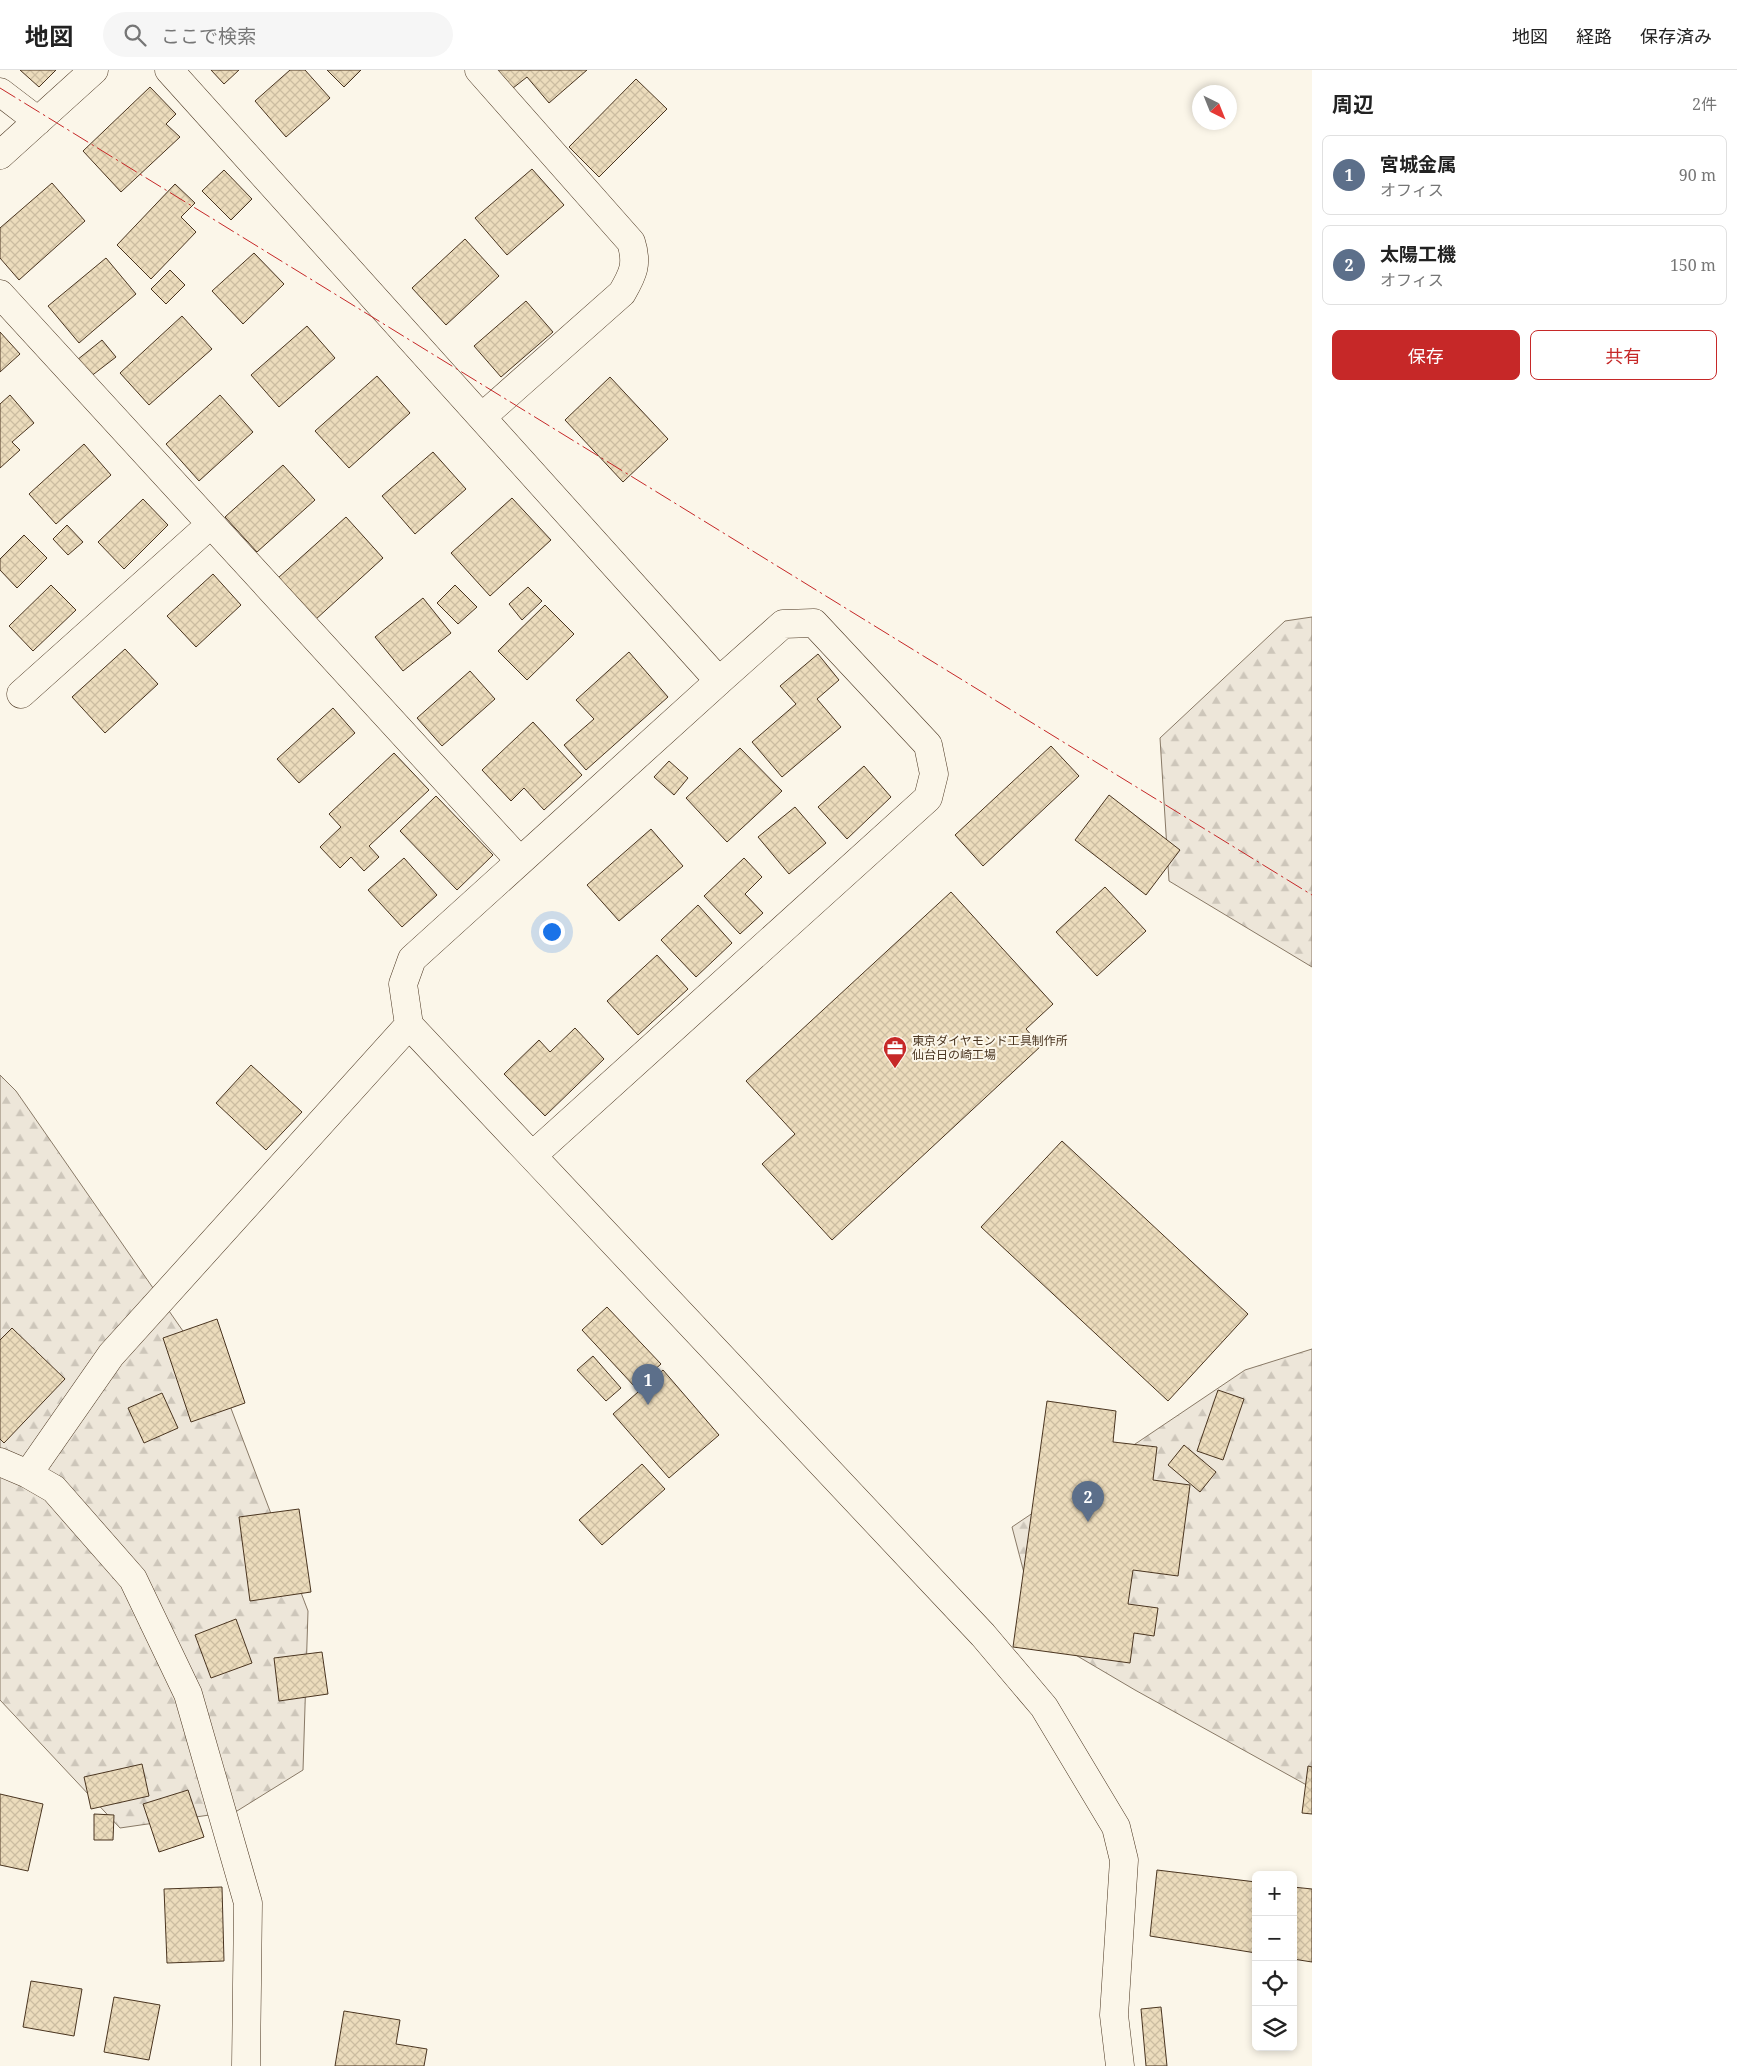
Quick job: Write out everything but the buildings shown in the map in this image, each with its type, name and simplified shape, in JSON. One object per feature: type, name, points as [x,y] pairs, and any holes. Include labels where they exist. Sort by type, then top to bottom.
[{"type":"street","points":[[0,155],[94,70]]},
{"type":"street","points":[[169,70],[720,680]]},
{"type":"street","points":[[479,70],[631,242],[636,256],[632,276],[622,293],[482,417]]},
{"type":"street","points":[[0,92],[38,121]]},
{"type":"street","points":[[0,294],[520,861]]},
{"type":"street","points":[[21,694],[211,524]]},
{"type":"street","points":[[533,1155],[928,798],[934,774],[928,745],[814,623],[783,624],[412,959],[403,984],[409,1025],[983,1636],[1044,1707],[1116,1828],[1124,1860],[1114,2015],[1120,2066]]},
{"type":"street","points":[[28,1474],[110,1354],[409,1025]]},
{"type":"street","points":[[0,1462],[28,1474],[54,1489],[133,1579],[188,1694],[248,1903],[246,2066]]},
{"type":"green space","points":[[1312,617],[1312,967],[1169,881],[1160,738],[1285,621]]},
{"type":"green space","points":[[0,1075],[16,1091],[224,1390],[308,1611],[303,1770],[237,1811],[120,1828],[0,1700]]},
{"type":"green space","points":[[1312,1349],[1312,1788],[1135,1690],[1040,1634],[1012,1527],[1245,1370]]},
{"type":"power","points":[[0,88],[1312,895]]},
{"type":"place","name":"東京ダイヤモンド工具制作所 仙台日の崎工場","points":[[895,1069]]},
{"type":"place","name":"宮城金属","points":[[648,1405]]},
{"type":"place","name":"太陽工機","points":[[1088,1522]]}]
